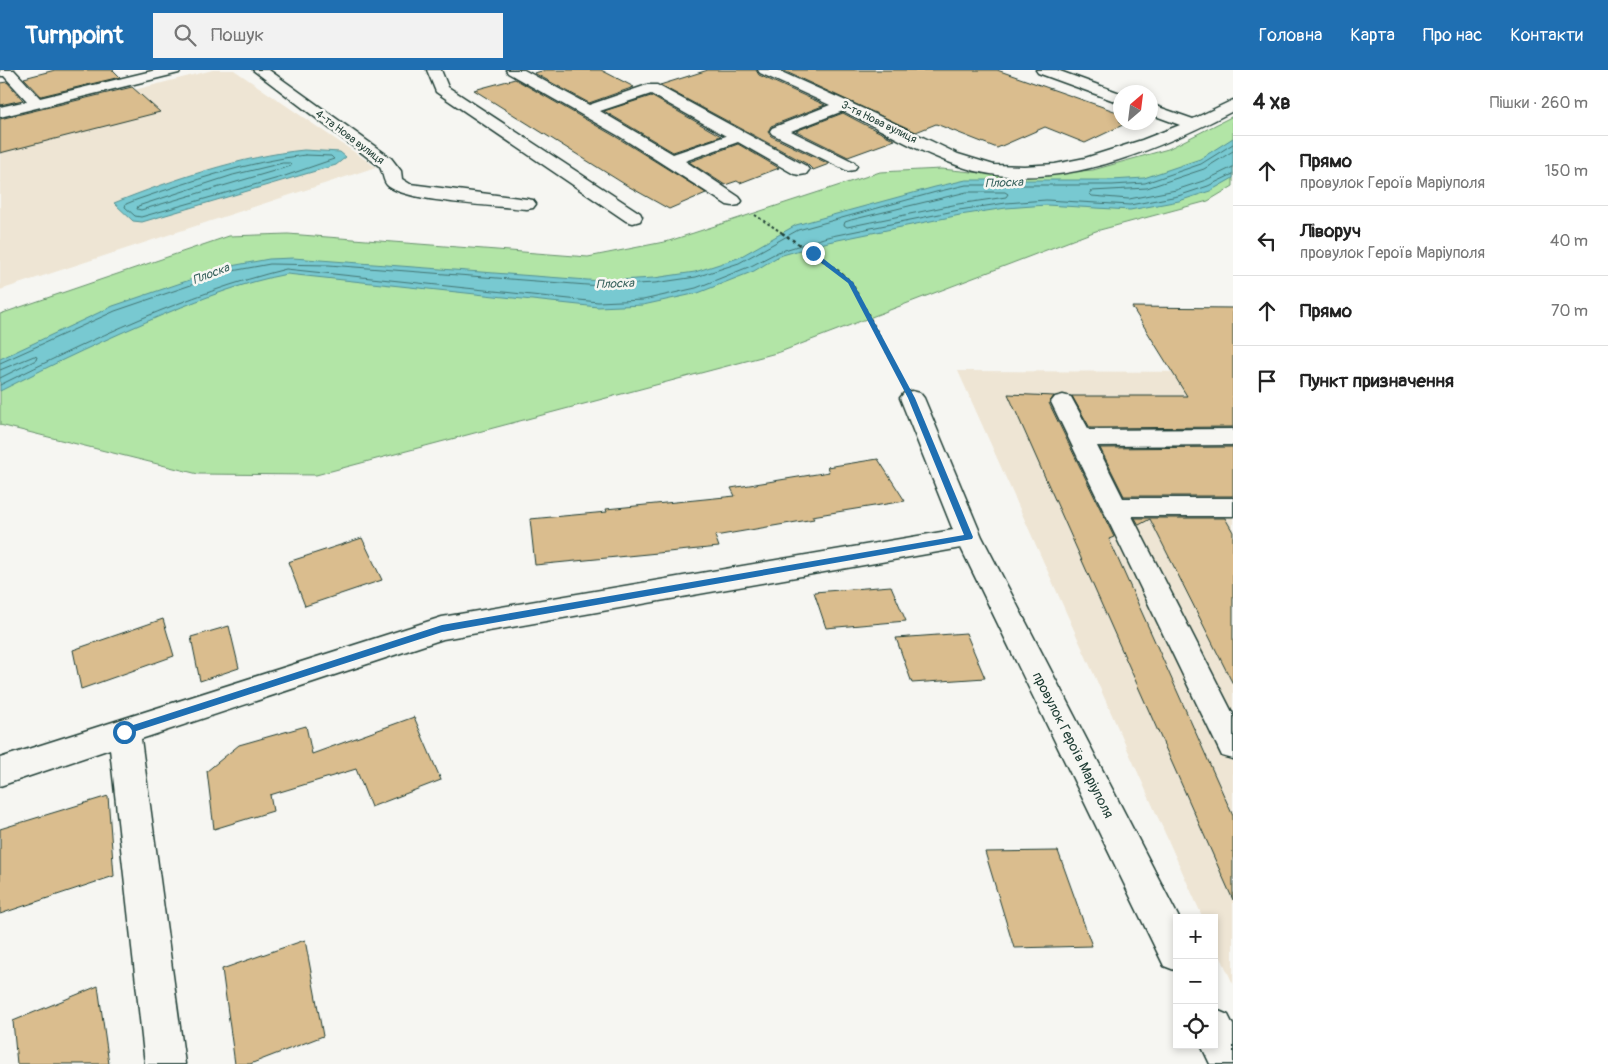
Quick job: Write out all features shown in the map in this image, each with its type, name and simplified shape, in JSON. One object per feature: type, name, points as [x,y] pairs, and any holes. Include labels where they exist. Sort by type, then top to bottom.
[{"type":"street","points":[[0,112],[174,70]]},
{"type":"street","name":"4-та Нова вулиця","points":[[260,70],[385,162],[392,172],[392,181],[404,188],[420,192],[527,204]]},
{"type":"street","points":[[434,70],[441,88],[633,217]]},
{"type":"street","points":[[513,70],[589,110],[672,160],[734,201]]},
{"type":"street","name":"3-тя Нова вулиця","points":[[765,70],[844,105],[957,160],[994,170],[1020,171],[1065,167],[1116,155],[1196,125],[1233,105]]},
{"type":"street","points":[[1043,70],[1113,95]]},
{"type":"street","points":[[0,72],[7,71],[29,93],[36,103]]},
{"type":"street","points":[[589,110],[652,88],[800,170]]},
{"type":"street","points":[[844,105],[778,131],[848,166]]},
{"type":"street","points":[[1158,112],[1196,125]]},
{"type":"street","points":[[672,160],[738,137]]},
{"type":"street","name":"провулок Героїв Маріуполя","points":[[912,398],[969,537],[1173,945]]},
{"type":"street","points":[[1063,402],[1233,746]]},
{"type":"street","points":[[1081,438],[1233,437]]},
{"type":"street","points":[[1114,507],[1233,507]]},
{"type":"street","points":[[0,772],[442,628],[969,537]]},
{"type":"street","points":[[124,732],[165,1064]]},
{"type":"path","points":[[779,231],[813,253],[850,282],[912,398]]},
{"type":"shaded area","points":[[213,70],[234,70],[376,167],[0,290],[0,124]]},
{"type":"shaded area","points":[[958,371],[1233,372],[1233,984],[1218,951],[1218,914],[1201,914]]},
{"type":"green space","points":[[1233,116],[1233,186],[1208,201],[1096,231],[780,352],[316,475],[198,474],[0,425],[0,314],[229,236],[288,234],[588,257],[669,241],[880,172],[941,169],[1013,176],[1093,170],[1168,149]]},
{"type":"water","name":"Плоска","points":[[1233,138],[1233,178],[1210,191],[1179,201],[1130,210],[1046,205],[1006,208],[960,215],[828,242],[779,256],[754,271],[698,293],[643,305],[598,307],[287,274],[256,281],[196,301],[83,350],[0,391],[0,359],[113,306],[231,266],[269,259],[293,258],[601,281],[654,278],[695,272],[738,258],[796,225],[935,187],[966,180],[1112,180],[1144,178],[1200,159]]},
{"type":"water","points":[[304,150],[340,152],[346,157],[336,165],[142,222],[133,221],[114,203],[159,186],[232,163]]},
{"type":"building","points":[[55,70],[113,70],[120,77],[41,96],[24,78]]},
{"type":"building","points":[[546,70],[601,70],[634,87],[589,103],[534,73]]},
{"type":"building","points":[[708,70],[756,70],[759,75],[825,105],[771,126],[768,132],[771,136],[829,164],[813,170],[807,164],[660,85]]},
{"type":"building","points":[[782,70],[997,70],[1113,111],[1113,130],[1085,143],[1045,127],[997,148],[936,124],[916,132]]},
{"type":"building","points":[[515,79],[618,138],[706,193],[669,209],[626,185],[474,90]]},
{"type":"building","points":[[7,82],[23,100],[0,105],[0,83]]},
{"type":"building","points":[[132,87],[160,112],[0,153],[0,119]]},
{"type":"building","points":[[651,96],[721,136],[673,152],[604,111]]},
{"type":"building","points":[[843,113],[895,140],[848,157],[796,131]]},
{"type":"building","points":[[738,144],[779,168],[740,183],[737,181],[725,185],[689,162]]},
{"type":"building","points":[[1132,307],[1233,308],[1233,427],[1090,428],[1072,396],[1187,396]]},
{"type":"building","points":[[1008,394],[1054,396],[1049,403],[1114,537],[1109,539],[1233,816],[1233,900]]},
{"type":"building","points":[[1233,447],[1233,496],[1124,496],[1100,448]]},
{"type":"building","points":[[878,459],[905,501],[812,516],[814,519],[715,536],[719,547],[535,565],[530,519],[607,512],[606,509],[735,496],[731,488],[829,472],[827,467]]},
{"type":"building","points":[[1135,518],[1225,518],[1233,532],[1233,684],[1150,519],[1139,525]]},
{"type":"building","points":[[362,538],[382,580],[305,606],[288,562]]},
{"type":"building","points":[[891,586],[906,621],[826,628],[814,592]]},
{"type":"building","points":[[163,619],[174,656],[81,689],[73,650]]},
{"type":"building","points":[[229,626],[239,668],[200,681],[191,637]]},
{"type":"building","points":[[966,633],[985,678],[912,683],[896,638]]},
{"type":"building","points":[[414,717],[441,780],[371,807],[356,769],[270,795],[273,811],[214,829],[207,771],[239,745],[306,726],[312,754]]},
{"type":"building","points":[[108,796],[114,876],[0,914],[0,829]]},
{"type":"building","points":[[1058,851],[1092,946],[1014,948],[985,852]]},
{"type":"building","points":[[305,940],[323,1036],[250,1064],[235,1064],[222,969]]},
{"type":"building","points":[[98,986],[109,1064],[17,1064],[13,1021]]},
{"type":"route","points":[[124,732],[442,628],[969,537],[912,398],[850,282],[836,269],[813,253]]}]
